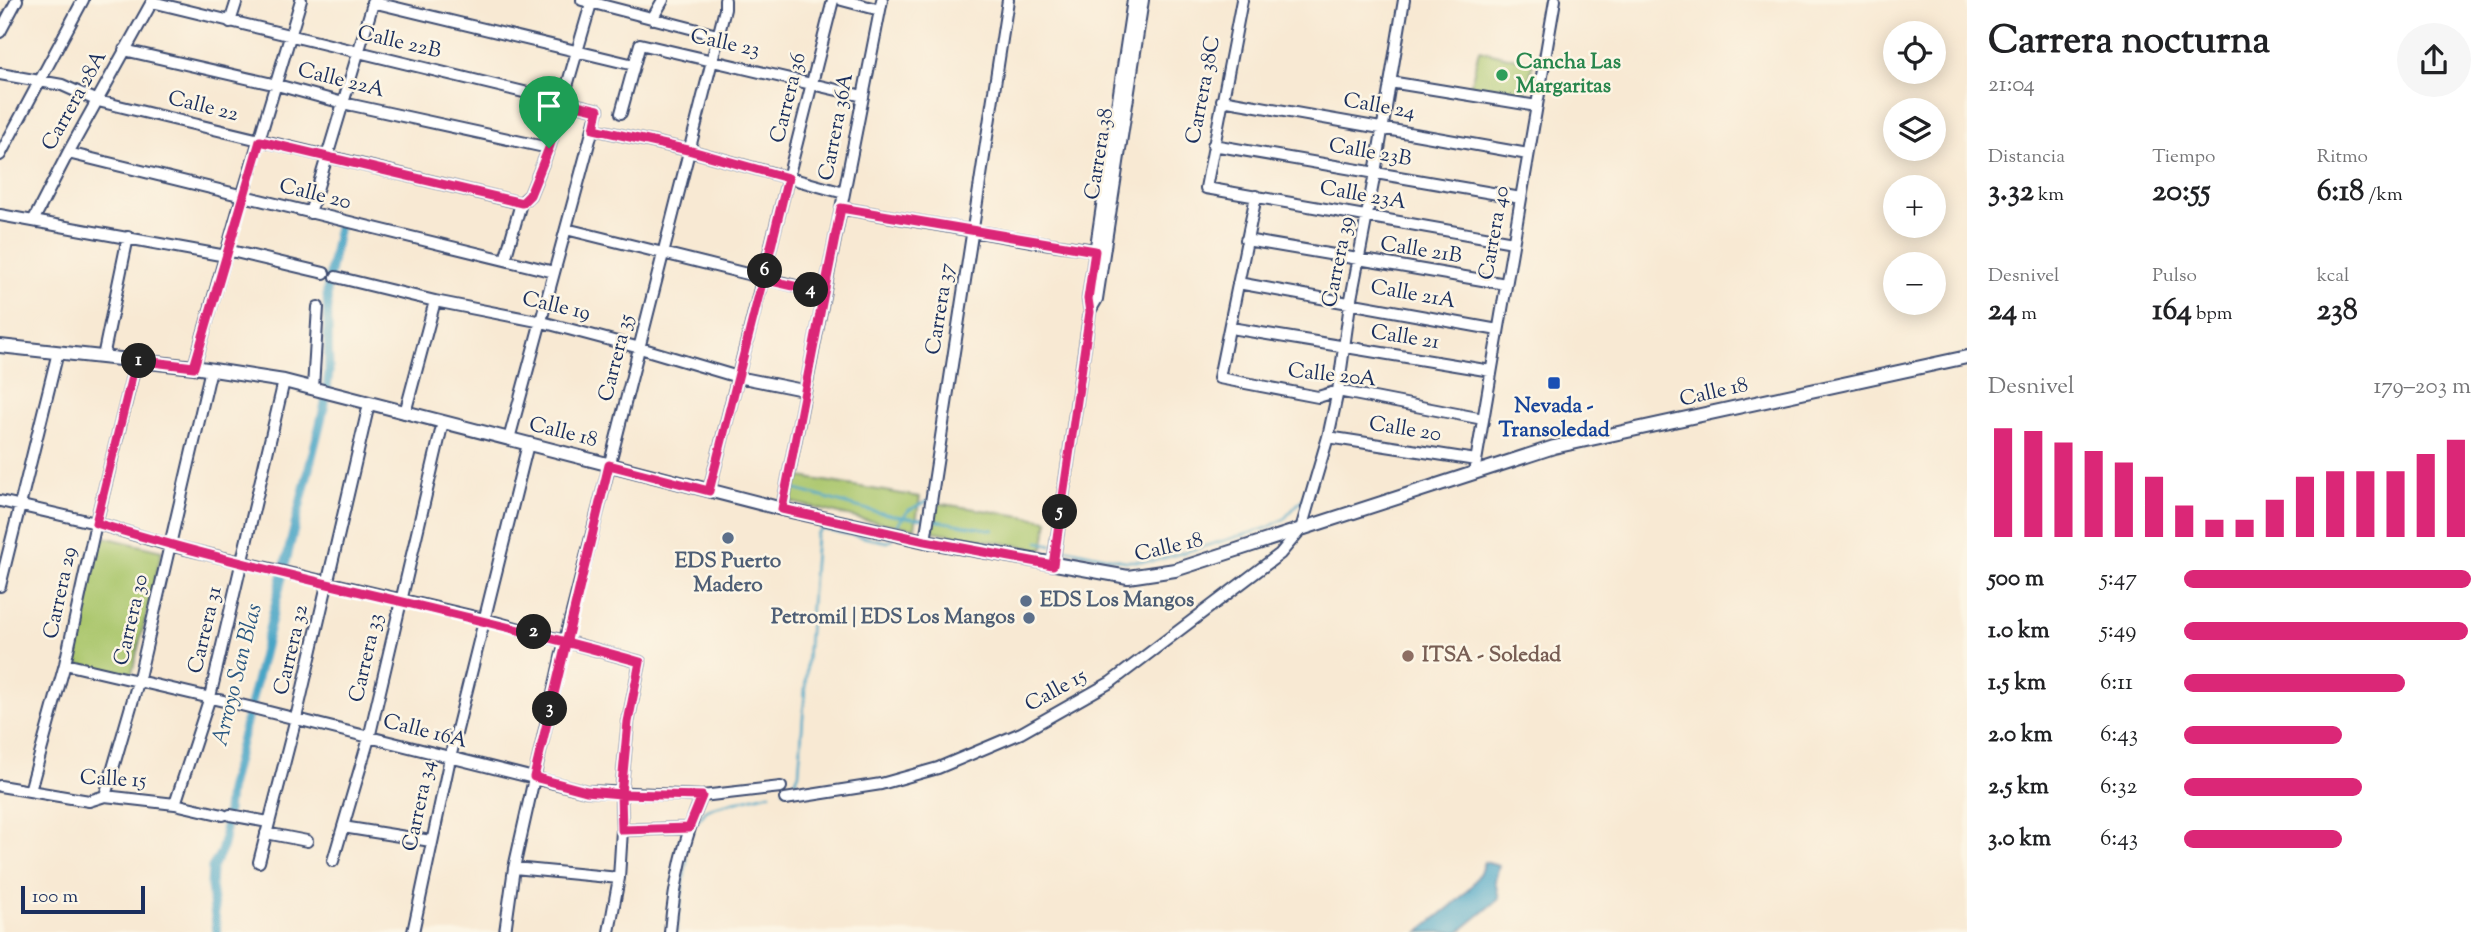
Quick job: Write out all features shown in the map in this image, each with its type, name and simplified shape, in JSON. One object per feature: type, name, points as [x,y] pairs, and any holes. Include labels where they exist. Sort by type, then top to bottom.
[{"type":"main road","name":"Calle 18","points":[[0,345],[211,369],[284,381],[782,509],[925,541],[1128,577],[1175,570],[1301,529],[1475,467],[1554,447],[1967,357]]},
{"type":"street","points":[[0,32],[3,16],[18,0]]},
{"type":"street","points":[[0,155],[83,0]]},
{"type":"street","points":[[230,22],[237,0]]},
{"type":"street","points":[[194,367],[301,0]]},
{"type":"street","points":[[652,19],[663,0]]},
{"type":"street","name":"Carrera 35","points":[[505,932],[514,868],[565,640],[725,9],[725,0]]},
{"type":"street","name":"Carrera 36","points":[[709,491],[833,0]]},
{"type":"street","points":[[842,0],[881,5]]},
{"type":"street","name":"Carrera 37","points":[[925,541],[1008,0]]},
{"type":"street","name":"Carrera 38","points":[[1053,565],[1090,312],[1097,299],[1100,251],[1127,68],[1133,0]]},
{"type":"street","name":"Carrera 38","points":[[1127,68],[1143,0]]},
{"type":"street","name":"Carrera 38C","points":[[1206,188],[1242,0]]},
{"type":"street","name":"Carrera 39","points":[[1301,529],[1328,438],[1338,391],[1350,304],[1376,173],[1404,0]]},
{"type":"street","name":"Carrera 40","points":[[1475,467],[1555,0]]},
{"type":"street","name":"Calle 22B","points":[[152,1],[598,110],[594,129]]},
{"type":"street","name":"Carrera 28A","points":[[33,221],[152,1]]},
{"type":"street","points":[[310,213],[373,1],[634,65],[621,113]]},
{"type":"street","points":[[505,260],[522,203],[530,195],[564,102],[588,1],[718,35]]},
{"type":"street","name":"Carrera 36A","points":[[782,509],[881,5]]},
{"type":"street","name":"Calle 23","points":[[634,65],[640,44],[863,96]]},
{"type":"street","name":"Calle 22A","points":[[124,50],[343,103],[549,148]]},
{"type":"street","name":"Calle 22","points":[[0,74],[62,85],[97,101],[522,203]]},
{"type":"street","points":[[1390,82],[1537,106]]},
{"type":"street","name":"Calle 24","points":[[1222,100],[1528,154]]},
{"type":"street","points":[[509,439],[594,129],[688,150],[844,193]]},
{"type":"street","name":"Calle 23B","points":[[1213,145],[1521,198]]},
{"type":"street","name":"Calle 20","points":[[68,153],[554,272]]},
{"type":"street","name":"Calle 23A","points":[[1206,188],[1513,242]]},
{"type":"street","points":[[1231,328],[1256,196]]},
{"type":"street","points":[[841,208],[1100,251]]},
{"type":"street","points":[[0,215],[227,253],[324,273]]},
{"type":"street","points":[[566,229],[824,293]]},
{"type":"street","points":[[103,357],[128,237]]},
{"type":"street","name":"Calle 21B","points":[[1247,240],[1506,284]]},
{"type":"street","name":"Calle 19","points":[[336,277],[435,301],[542,322],[738,377],[803,390],[806,387]]},
{"type":"street","name":"Calle 21A","points":[[1238,283],[1498,330]]},
{"type":"street","points":[[405,413],[435,301]]},
{"type":"street","points":[[316,389],[318,307]]},
{"type":"street","name":"Calle 21","points":[[1231,328],[1491,371]]},
{"type":"street","name":"Calle 20A","points":[[1231,328],[1219,378],[1318,397],[1338,391],[1483,419]]},
{"type":"street","points":[[0,586],[58,352]]},
{"type":"street","name":"Carrera 29","points":[[30,792],[65,664],[136,360]]},
{"type":"street","name":"Carrera 30","points":[[105,796],[138,682],[211,369]]},
{"type":"street","name":"Carrera 31","points":[[175,804],[210,697],[284,381]]},
{"type":"street","name":"Carrera 32","points":[[259,862],[296,718],[369,404]]},
{"type":"street","name":"Carrera 33","points":[[333,861],[369,738],[443,422]]},
{"type":"street","name":"Calle 20","points":[[1328,438],[1475,467]]},
{"type":"street","name":"Carrera 34","points":[[413,932],[450,758],[528,444]]},
{"type":"street","points":[[0,502],[96,523],[169,545],[484,619],[640,662],[628,722],[621,794],[619,878],[609,932]]},
{"type":"street","name":"Calle 15","points":[[785,799],[881,784],[938,768],[1021,733],[1111,682],[1280,554],[1301,529]]},
{"type":"street","name":"Calle 16A","points":[[65,664],[210,697],[586,791],[702,796],[781,787]]},
{"type":"street","name":"Calle 15","points":[[0,786],[89,801],[105,796],[175,804],[227,815],[307,841]]},
{"type":"street","points":[[670,932],[672,902],[689,828],[702,796]]},
{"type":"street","points":[[343,827],[431,841]]},
{"type":"street","points":[[622,830],[689,828]]},
{"type":"street","points":[[514,868],[619,878]]},
{"type":"green space","name":"Cancha Las Margaritas","points":[[1479,50],[1533,63],[1524,101],[1470,88]]},
{"type":"green space","points":[[795,476],[920,497],[915,528],[864,520],[791,502]]},
{"type":"green space","points":[[936,503],[1048,520],[1043,550],[932,531]]},
{"type":"green space","points":[[100,536],[162,551],[131,677],[69,662]]},
{"type":"water","points":[[1484,862],[1499,866],[1495,880],[1499,899],[1459,932],[1419,932],[1466,893]]},
{"type":"waterway","name":"Arroyo San Blas","points":[[217,932],[211,886],[212,868],[224,840],[229,791],[325,404],[329,372],[327,290],[340,220]]},
{"type":"waterway","points":[[789,488],[873,511],[925,519]]},
{"type":"waterway","points":[[1059,547],[1125,561],[1154,561],[1267,528],[1284,519],[1306,495]]},
{"type":"waterway","points":[[894,529],[909,510],[928,501]]},
{"type":"waterway","points":[[932,520],[994,530]]},
{"type":"waterway","points":[[783,790],[793,786],[799,773],[816,535],[821,529],[888,542],[893,539]]},
{"type":"waterway","points":[[1039,542],[1052,545]]},
{"type":"waterway","points":[[697,822],[706,811],[714,807],[770,793]]},
{"type":"waterway","points":[[676,932],[687,858]]},
{"type":"place","name":"Cancha Las Margaritas","points":[[1502,75]]},
{"type":"place","name":"Nevada - Transoledad","points":[[1554,383]]},
{"type":"place","name":"EDS Puerto Madero","points":[[728,538]]},
{"type":"place","name":"EDS Los Mangos","points":[[1026,601]]},
{"type":"place","name":"Petromil | EDS Los Mangos","points":[[1029,618]]},
{"type":"place","name":"ITSA - Soledad","points":[[1408,656]]},
{"type":"route","points":[[549,148],[530,195],[522,203],[260,141],[194,367],[136,360],[96,523],[169,545],[484,619],[565,640],[640,662],[628,722],[621,794],[702,796],[689,828],[622,830],[621,794],[586,791],[534,777],[565,640],[609,465],[709,491],[763,279],[824,293],[841,208],[1095,251],[1088,299],[1090,312],[1053,565],[925,541],[782,509],[824,293],[763,279],[788,178],[688,150],[594,129],[598,110],[564,102],[549,148]]}]
